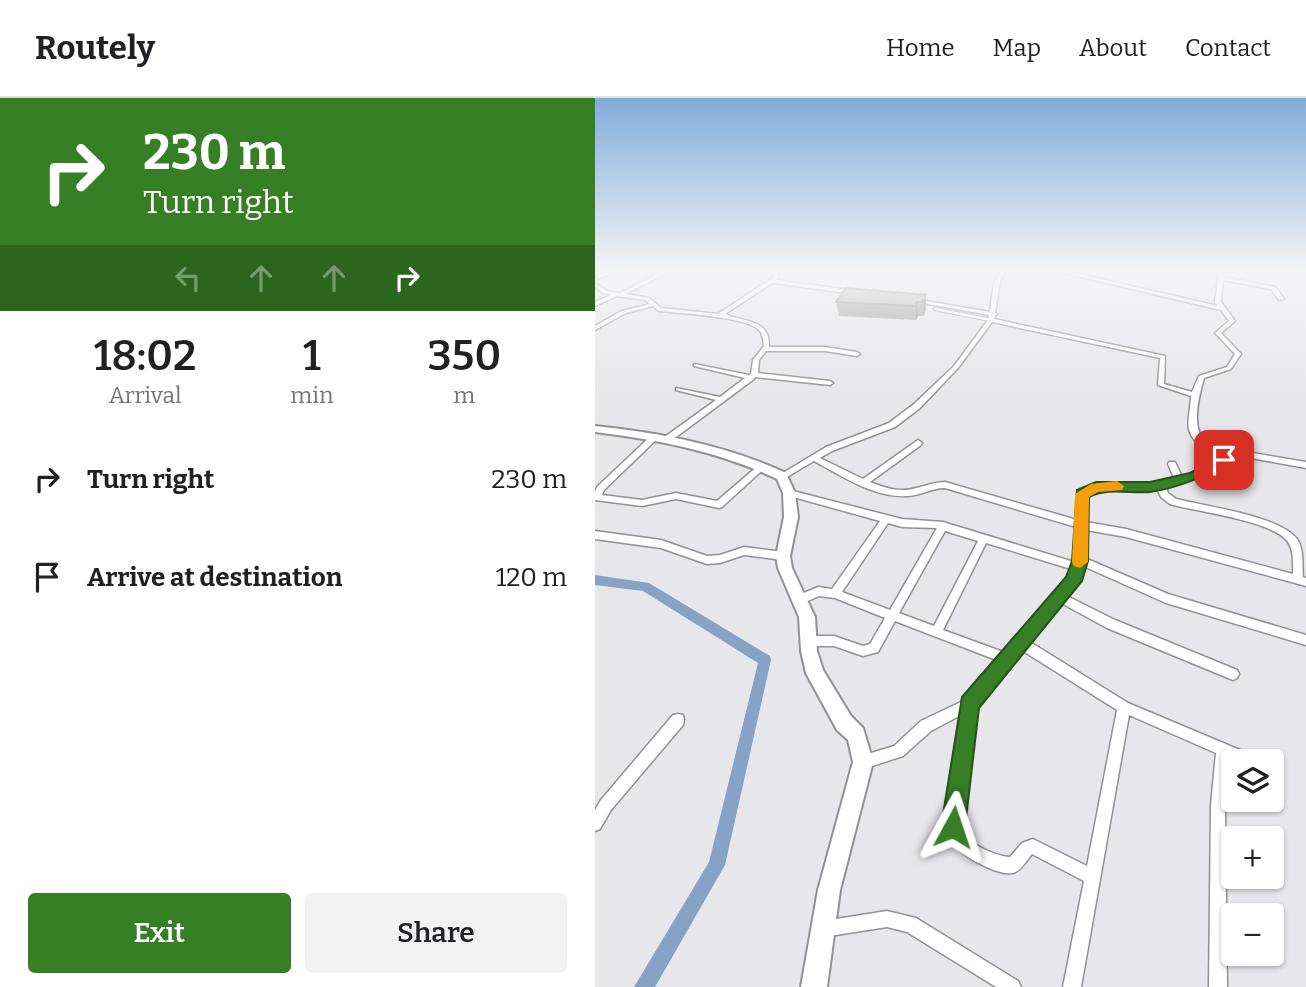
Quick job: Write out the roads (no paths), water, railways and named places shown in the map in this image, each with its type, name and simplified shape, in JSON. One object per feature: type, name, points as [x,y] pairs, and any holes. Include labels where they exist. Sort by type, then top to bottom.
[{"type":"street","points":[[595,328],[623,312]]},
{"type":"street","points":[[682,312],[722,316],[759,325],[767,340],[765,349],[756,360],[753,376],[663,437],[601,488],[596,496],[642,503],[676,496],[719,505],[762,467]]},
{"type":"street","points":[[722,316],[726,312]]},
{"type":"street","points":[[971,312],[1163,357],[1161,385],[1195,395]]},
{"type":"street","points":[[785,485],[814,458],[903,419],[956,366],[993,312]]},
{"type":"street","points":[[1226,312],[1232,321],[1219,335],[1238,354],[1229,368],[1201,377],[1195,395],[1193,430],[1196,437],[1214,449],[1306,465]]},
{"type":"street","points":[[765,349],[824,349],[857,354]]},
{"type":"street","points":[[696,365],[753,376],[830,383]]},
{"type":"street","points":[[678,389],[720,399]]},
{"type":"street","points":[[595,429],[663,437],[714,447],[762,467],[785,485],[886,519],[943,526],[1079,564],[1166,598],[1306,640]]},
{"type":"street","points":[[865,482],[918,443]]},
{"type":"street","points":[[863,762],[898,751],[926,726],[969,704],[1061,598],[1079,564],[1080,501],[1088,490],[1160,484],[1203,474],[1232,452]]},
{"type":"street","points":[[814,458],[865,482],[904,494],[919,492],[930,485],[945,485],[1080,525],[1118,531],[1302,580],[1294,544],[1286,533],[1262,524],[1173,502],[1164,495],[1160,484]]},
{"type":"street","points":[[1172,464],[1179,480]]},
{"type":"street","points":[[785,485],[791,517],[783,556],[785,568],[807,617],[808,640],[815,673],[844,723],[856,735],[863,762],[832,877],[814,987]]},
{"type":"street","points":[[835,594],[886,519]]},
{"type":"street","points":[[808,640],[834,641],[870,651],[878,643],[943,526]]},
{"type":"street","points":[[595,535],[661,544],[715,560],[744,551],[783,556]]},
{"type":"street","points":[[937,631],[984,538]]},
{"type":"street","points":[[801,599],[818,591],[835,594],[1008,659]]},
{"type":"street","points":[[1061,598],[1111,624],[1233,674]]},
{"type":"street","points":[[1021,643],[1124,707],[1221,749]]},
{"type":"street","points":[[969,704],[953,818],[955,834],[968,846],[1000,864],[1013,865],[1027,848],[1033,846],[1092,877]]},
{"type":"street","points":[[1072,987],[1124,707]]},
{"type":"street","points":[[595,824],[606,805],[678,720]]},
{"type":"street","points":[[1218,987],[1218,805],[1221,772]]},
{"type":"street","points":[[823,929],[887,919],[910,924],[1012,987]]},
{"type":"lane","points":[[960,312],[992,317]]},
{"type":"waterway","points":[[595,580],[645,586],[765,660],[717,865],[644,987]]}]
